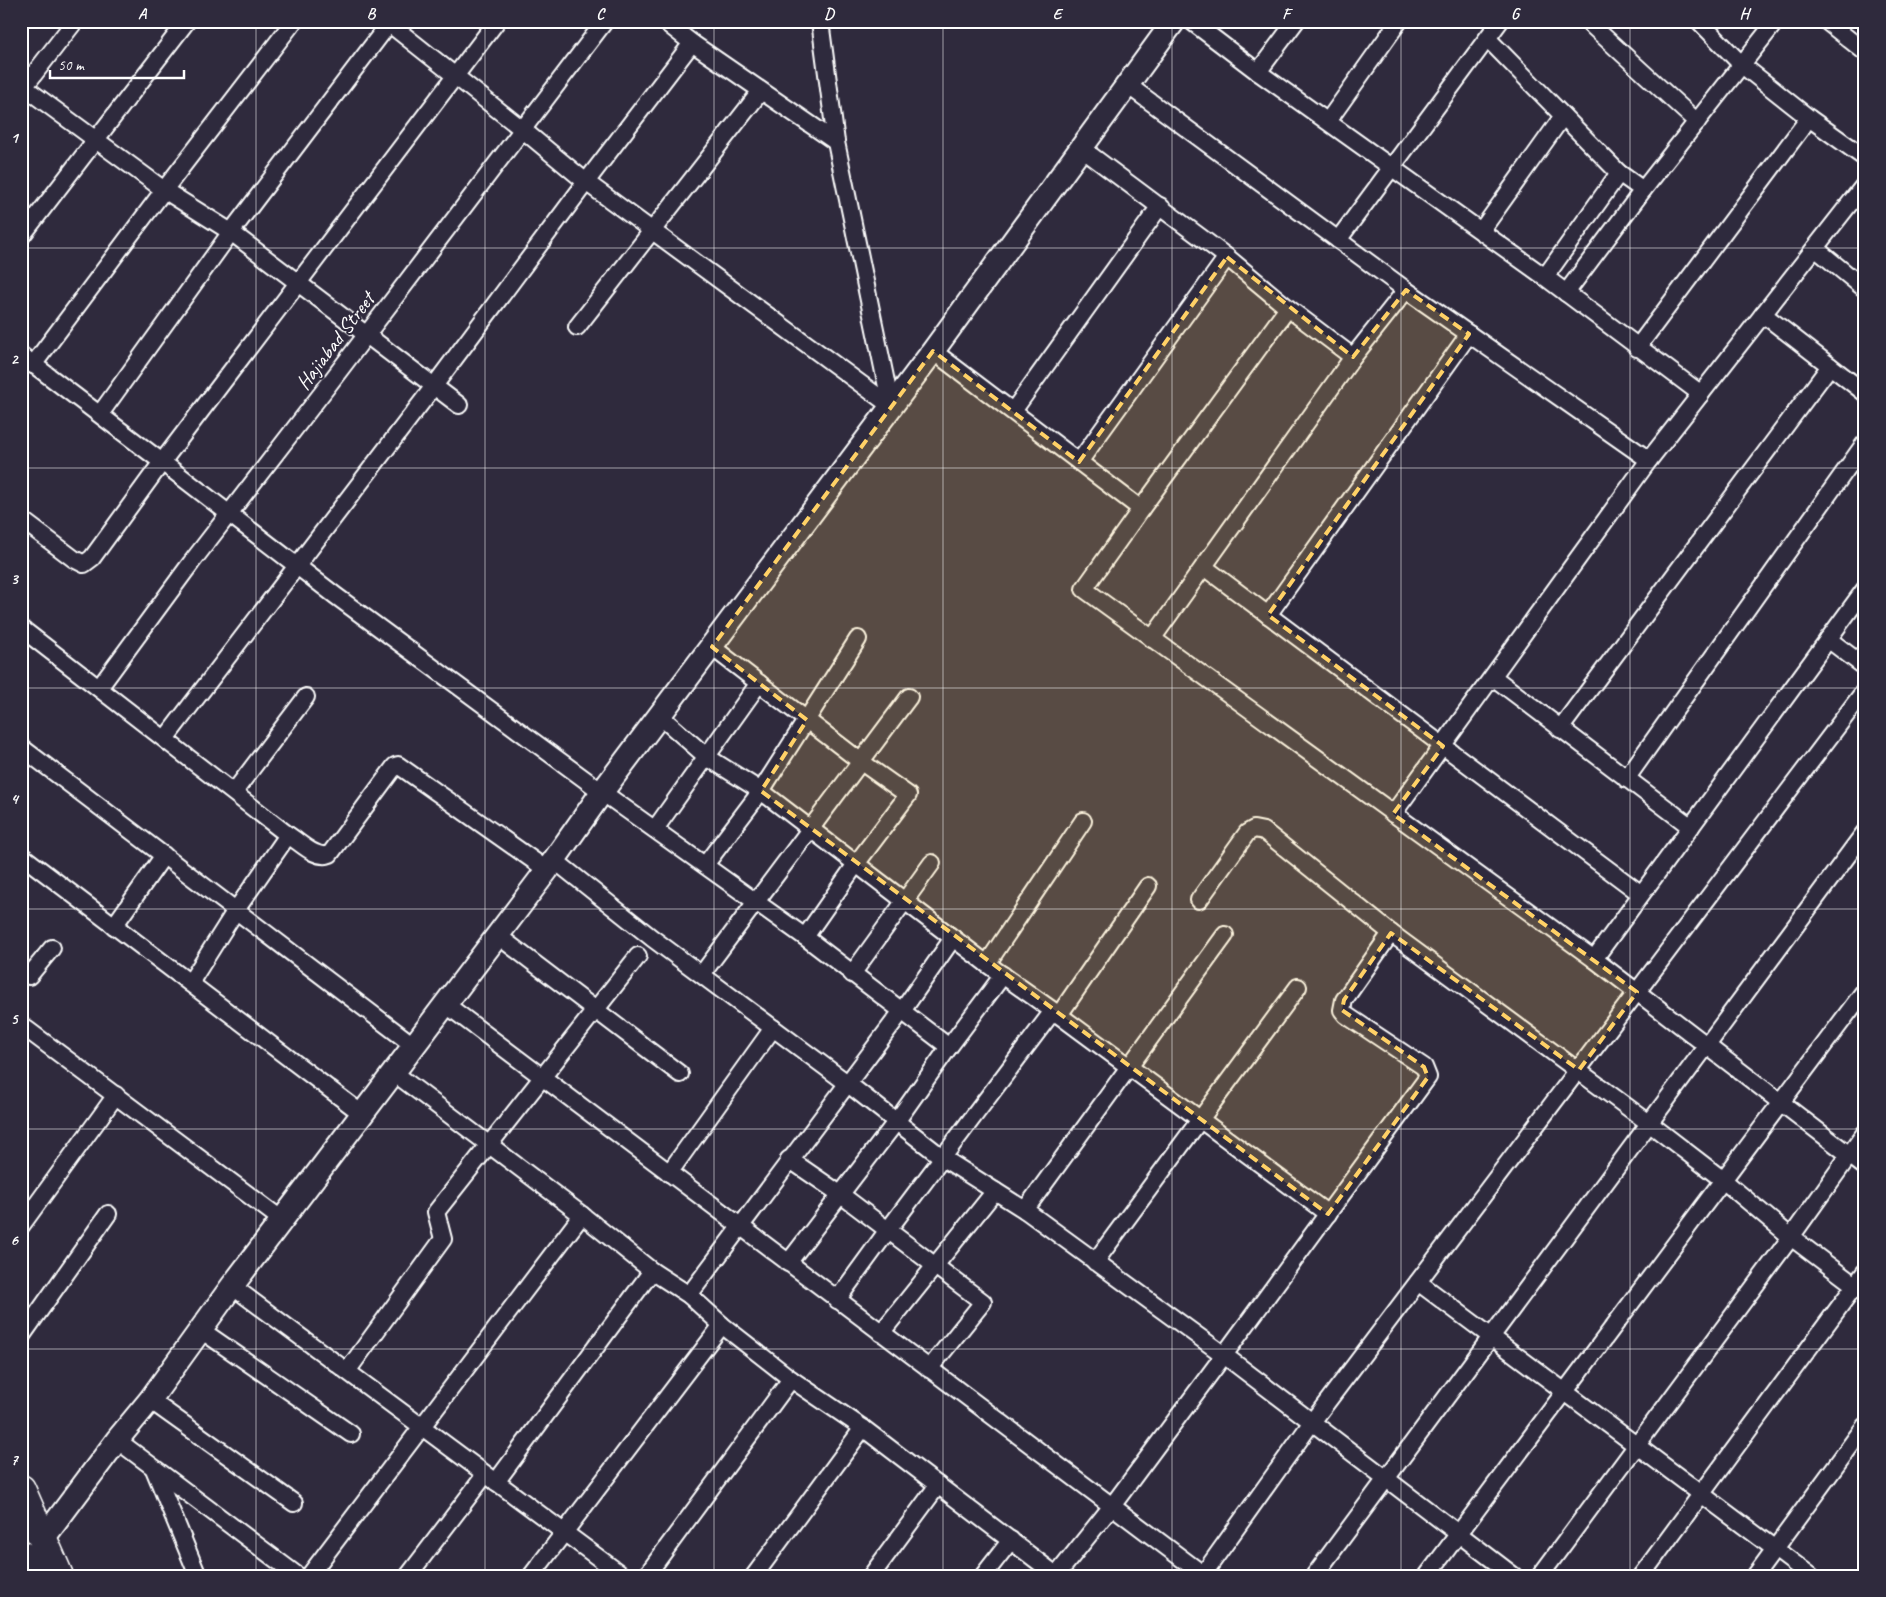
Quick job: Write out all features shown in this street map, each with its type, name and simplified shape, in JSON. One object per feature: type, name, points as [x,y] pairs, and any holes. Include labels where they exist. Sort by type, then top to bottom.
[{"type":"highway","points":[[21,1489],[59,1576]]},
{"type":"street","points":[[75,21],[23,89],[96,139],[164,190],[231,232],[459,405]]},
{"type":"street","points":[[21,237],[187,21]]},
{"type":"street","points":[[294,21],[164,190],[27,360],[100,414],[296,566],[602,792],[805,937],[949,1047]]},
{"type":"street","points":[[21,519],[74,559],[84,564],[92,558],[162,462],[497,21]]},
{"type":"street","name":"Hajiabad Street","points":[[99,688],[191,562],[230,514],[605,21]]},
{"type":"street","points":[[664,21],[692,43],[836,142]]},
{"type":"street","points":[[820,21],[836,142],[891,406]]},
{"type":"street","points":[[43,1539],[117,1440],[150,1400],[232,1286],[933,351],[1174,21]]},
{"type":"street","points":[[1191,21],[1258,72],[1545,277],[1637,348],[1701,394]]},
{"type":"street","points":[[1258,72],[1296,21]]},
{"type":"street","points":[[1328,121],[1399,21]]},
{"type":"street","points":[[1338,240],[1390,167],[1500,21]]},
{"type":"street","points":[[1587,21],[1697,122]]},
{"type":"street","points":[[1699,21],[1742,65],[1809,118],[1865,158]]},
{"type":"street","points":[[1566,293],[1643,190],[1776,21]]},
{"type":"street","points":[[1826,21],[1865,52]]},
{"type":"street","points":[[100,414],[231,232],[389,22],[586,182],[891,406]]},
{"type":"street","points":[[1488,39],[1619,173],[1643,190]]},
{"type":"street","points":[[165,739],[692,43]]},
{"type":"street","points":[[1128,86],[1406,290],[1649,460]]},
{"type":"street","points":[[577,327],[761,90]]},
{"type":"street","points":[[1481,231],[1563,116]]},
{"type":"street","points":[[1637,348],[1809,118]]},
{"type":"street","points":[[1082,148],[1226,256],[1288,308],[1353,357]]},
{"type":"street","points":[[1545,277],[1619,173]]},
{"type":"street","points":[[1393,814],[1649,460],[1865,184]]},
{"type":"street","points":[[1013,411],[1160,206]]},
{"type":"street","points":[[1815,248],[1865,289]]},
{"type":"street","points":[[1079,462],[1226,256]]},
{"type":"street","points":[[1152,639],[1353,357],[1406,290]]},
{"type":"street","points":[[1288,308],[1084,590],[1594,959],[1865,1166]]},
{"type":"street","points":[[1764,314],[1865,393]]},
{"type":"street","points":[[1268,615],[1469,334]]},
{"type":"street","points":[[933,351],[1141,509]]},
{"type":"street","points":[[1560,729],[1830,366]]},
{"type":"street","points":[[1626,779],[1865,443]]},
{"type":"street","points":[[1204,567],[1641,894]]},
{"type":"street","points":[[1594,959],[1865,589]]},
{"type":"street","points":[[21,628],[288,835],[318,855],[330,854],[395,766],[398,765],[550,864],[702,974],[943,1158],[1025,1210],[1224,1355],[1514,1576]]},
{"type":"street","points":[[1828,639],[1865,667]]},
{"type":"street","points":[[705,865],[761,791],[858,640]]},
{"type":"street","points":[[712,647],[860,761],[908,795],[856,864],[805,937]]},
{"type":"street","points":[[1493,677],[1691,827]]},
{"type":"street","points":[[655,829],[759,683]]},
{"type":"street","points":[[444,1004],[1204,1575],[1312,1422],[1865,690]]},
{"type":"street","points":[[234,792],[306,697]]},
{"type":"street","points":[[702,974],[908,697]]},
{"type":"street","points":[[660,716],[707,757],[761,791],[809,830],[987,964],[1328,1214]]},
{"type":"street","points":[[21,747],[413,1045]]},
{"type":"street","points":[[987,964],[1083,821]]},
{"type":"street","points":[[1199,900],[1247,833],[1254,829],[1264,831],[1391,933],[1649,1123],[1723,1180],[1791,1237],[1860,1289]]},
{"type":"street","points":[[1314,1576],[1865,832]]},
{"type":"street","points":[[190,983],[236,910],[288,835]]},
{"type":"street","points":[[21,855],[362,1113]]},
{"type":"street","points":[[114,926],[164,855]]},
{"type":"street","points":[[852,974],[932,863]]},
{"type":"street","points":[[837,1300],[888,1230],[1056,1013],[1148,886]]},
{"type":"street","points":[[392,1072],[582,1215],[652,1271],[689,1295],[722,1325],[791,1379],[863,1428],[1056,1575],[1112,1506],[1428,1076],[1424,1067],[1346,1015],[1342,1010],[1344,1000],[1391,933]]},
{"type":"street","points":[[496,935],[680,1074]]},
{"type":"street","points":[[1025,1210],[1225,935]]},
{"type":"street","points":[[689,1295],[789,1159],[902,1011],[953,938]]},
{"type":"street","points":[[24,978],[52,948]]},
{"type":"street","points":[[348,1370],[443,1239],[436,1212],[638,956]]},
{"type":"street","points":[[788,1263],[896,1122],[1003,975]]},
{"type":"street","points":[[1095,1262],[1298,987]]},
{"type":"street","points":[[1427,1576],[1865,990]]},
{"type":"street","points":[[21,1025],[282,1220]]},
{"type":"street","points":[[669,1173],[773,1028]]},
{"type":"street","points":[[21,1226],[116,1095]]},
{"type":"street","points":[[1540,1576],[1865,1134]]},
{"type":"street","points":[[789,1159],[840,1194],[983,1302],[929,1369]]},
{"type":"street","points":[[881,1333],[995,1192]]},
{"type":"street","points":[[21,1337],[108,1214]]},
{"type":"street","points":[[309,1576],[582,1215]]},
{"type":"street","points":[[408,1576],[491,1479],[652,1271]]},
{"type":"street","points":[[1641,1576],[1860,1289],[1865,1272]]},
{"type":"street","points":[[1418,1282],[1811,1576]]},
{"type":"street","points":[[232,1286],[348,1370],[491,1479],[623,1576]]},
{"type":"street","points":[[531,1576],[722,1325]]},
{"type":"street","points":[[202,1330],[351,1434]]},
{"type":"street","points":[[646,1576],[791,1379]]},
{"type":"street","points":[[150,1400],[294,1503]]},
{"type":"street","points":[[1755,1576],[1865,1426]]},
{"type":"street","points":[[754,1576],[863,1428]]},
{"type":"street","points":[[117,1440],[298,1576]]},
{"type":"street","points":[[153,1467],[198,1576]]},
{"type":"street","points":[[871,1576],[938,1485]]},
{"type":"street","points":[[984,1576],[1011,1540]]},
{"type":"highlighted area","points":[[1227,257],[1353,357],[1406,290],[1469,334],[1268,615],[1443,746],[1393,814],[1637,992],[1579,1070],[1391,933],[1344,1000],[1342,1010],[1424,1067],[1428,1077],[1328,1214],[761,791],[807,720],[712,647],[933,351],[1079,462]]}]
